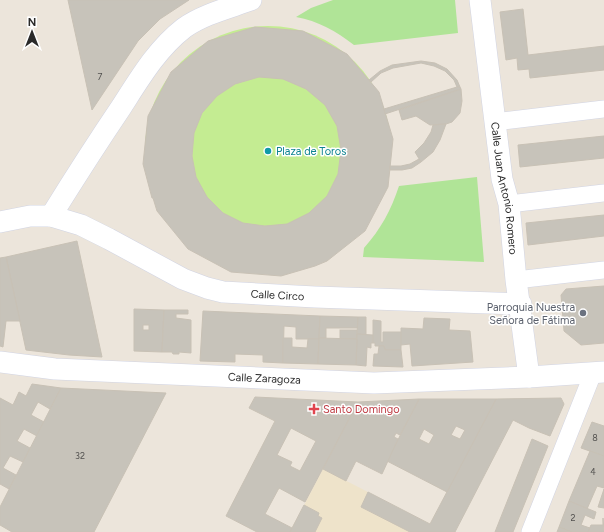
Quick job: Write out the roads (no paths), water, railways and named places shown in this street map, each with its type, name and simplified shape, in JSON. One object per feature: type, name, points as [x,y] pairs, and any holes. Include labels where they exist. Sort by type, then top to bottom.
[{"type":"street","points":[[51,216],[152,60],[165,45],[185,28],[212,13],[251,0]]},
{"type":"street","name":"Calle Juan Antonio Romero","points":[[480,0],[502,179],[509,204],[516,280],[521,304],[529,377]]},
{"type":"street","points":[[494,122],[604,109]]},
{"type":"street","points":[[509,204],[604,193]]},
{"type":"street","name":"Calle Circo","points":[[0,222],[30,216],[51,216],[80,225],[184,279],[207,288],[223,292],[307,297],[521,304]]},
{"type":"street","points":[[516,280],[604,270]]},
{"type":"street","name":"Calle Zaragoza","points":[[0,362],[55,369],[374,383],[598,373]]},
{"type":"street","points":[[530,532],[598,373]]},
{"type":"place","name":"Plaza de Toros","points":[[268,151]]},
{"type":"place","name":"Parroquia Nuestra Señora de Fátima","points":[[583,313]]},
{"type":"place","name":"Santo Domingo","points":[[314,409]]}]
